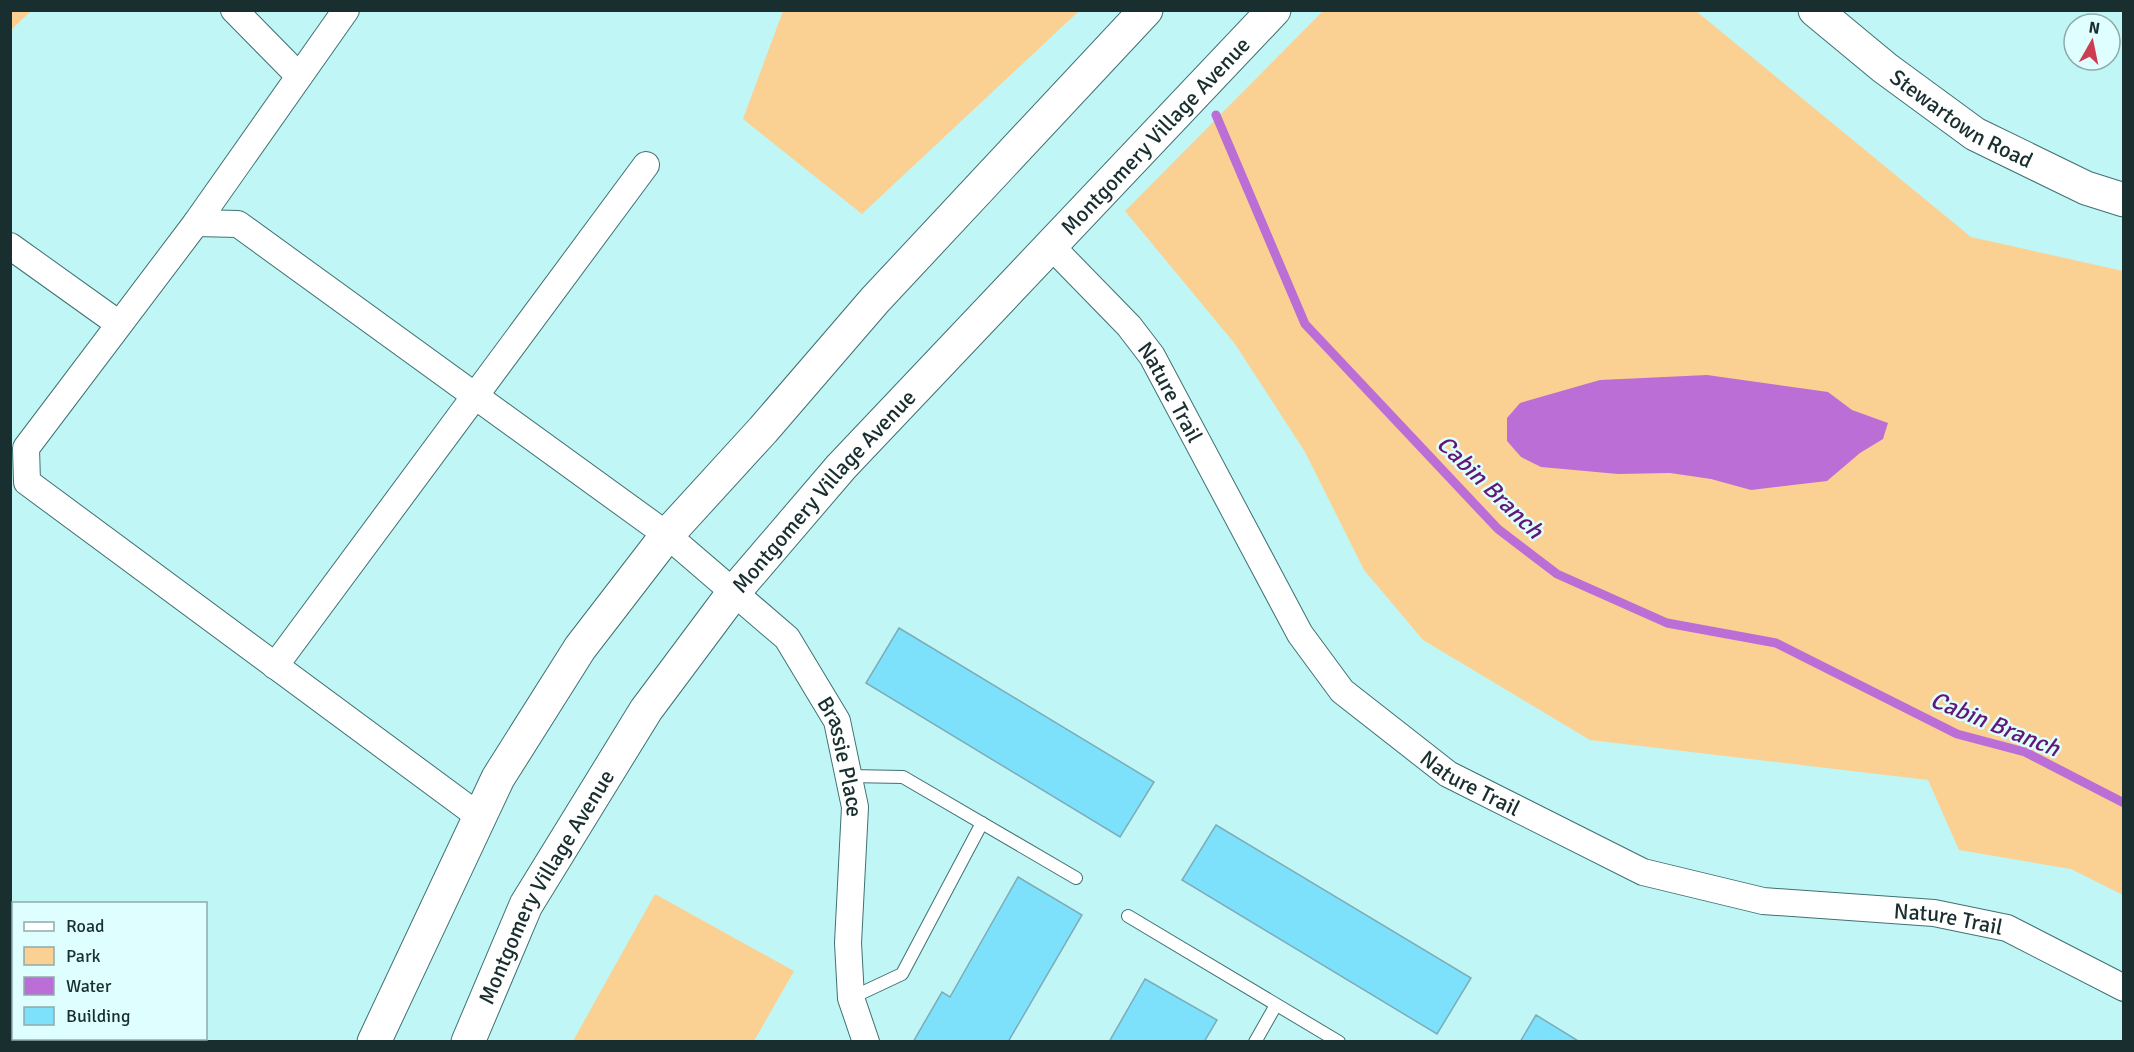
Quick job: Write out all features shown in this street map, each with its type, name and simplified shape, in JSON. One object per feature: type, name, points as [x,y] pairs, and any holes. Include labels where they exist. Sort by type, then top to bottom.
[{"type":"main road","points":[[374,1041],[498,778],[580,648],[667,535],[763,430],[874,300],[1146,10]]},
{"type":"main road","name":"Montgomery Village Avenue","points":[[468,1041],[526,905],[646,710],[734,592],[841,467],[1274,10]]},
{"type":"main road","name":"Stewartown Road","points":[[1815,10],[1885,68],[1975,134],[2086,188],[2124,200]]},
{"type":"street","points":[[234,10],[299,76]]},
{"type":"street","points":[[346,10],[195,223],[26,448],[19,487],[275,666],[480,817]]},
{"type":"street","points":[[275,666],[646,165]]},
{"type":"street","name":"Brassie Place","points":[[195,223],[238,224],[667,535],[787,638],[837,721],[849,776],[855,807],[848,943],[851,998],[866,1041]]},
{"type":"street","points":[[10,246],[119,324]]},
{"type":"street","name":"Nature Trail","points":[[1051,246],[1129,326],[1152,356],[1300,634],[1342,691],[1448,774],[1643,872],[1763,902],[1934,913],[2007,928],[2124,988]]},
{"type":"lane","points":[[849,776],[903,777],[1076,878]]},
{"type":"lane","points":[[851,998],[902,974],[982,823]]},
{"type":"lane","points":[[1128,916],[1339,1041]]},
{"type":"lane","points":[[1255,1041],[1276,1005]]},
{"type":"green space","points":[[11,10],[31,10],[31,11],[11,30]]},
{"type":"green space","points":[[783,10],[1079,11],[862,214],[743,119]]},
{"type":"green space","points":[[1323,11],[1696,11],[1971,237],[2123,271],[2123,895],[2071,869],[1959,850],[1928,780],[1590,740],[1423,640],[1364,570],[1305,452],[1235,344],[1125,211]]},
{"type":"green space","points":[[655,894],[794,971],[754,1041],[573,1041]]},
{"type":"green space","points":[[38,1040],[178,1040],[177,1042]]},
{"type":"water","points":[[1707,375],[1828,392],[1852,410],[1888,423],[1883,439],[1860,453],[1827,481],[1751,490],[1711,479],[1670,473],[1618,474],[1541,467],[1521,457],[1507,441],[1507,418],[1520,403],[1600,380]]},
{"type":"building","points":[[899,628],[1154,782],[1120,837],[866,683]]},
{"type":"building","points":[[1216,825],[1471,978],[1437,1034],[1182,880]]},
{"type":"building","points":[[1018,877],[1082,915],[1008,1042],[913,1042],[942,992],[950,997]]},
{"type":"building","points":[[1145,979],[1217,1020],[1204,1042],[1109,1042]]},
{"type":"building","points":[[1536,1015],[1580,1042],[1520,1042]]},
{"type":"waterway","name":"Cabin Branch","points":[[1216,115],[1305,324],[1498,529],[1557,574],[1667,623],[1776,643],[1957,734],[2025,752],[2124,803]]}]
